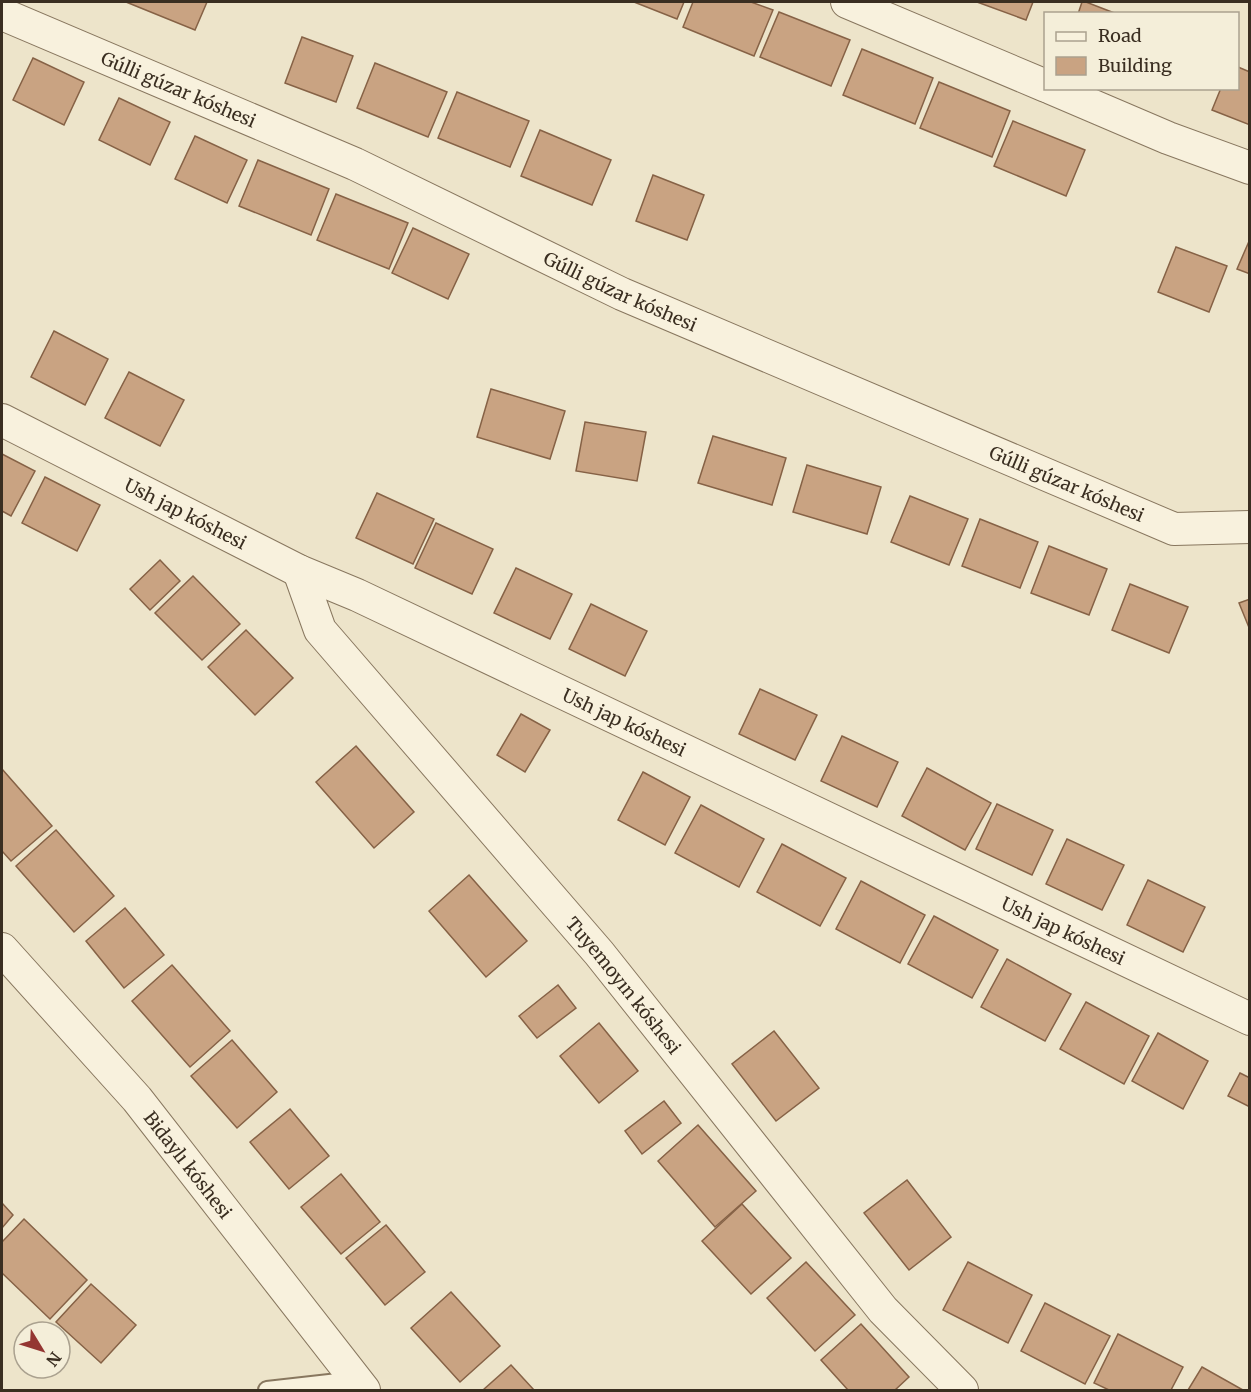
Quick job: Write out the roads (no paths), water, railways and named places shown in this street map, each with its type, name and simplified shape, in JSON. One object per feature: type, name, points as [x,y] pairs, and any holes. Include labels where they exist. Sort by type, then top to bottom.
[{"type":"street","points":[[847,2],[1044,85]]},
{"type":"street","name":"Gúlli gúzar kóshesi","points":[[2,14],[355,164],[622,294],[1174,529],[1250,527]]},
{"type":"street","points":[[1057,90],[1168,138],[1250,168]]},
{"type":"street","name":"Ush jap kóshesi","points":[[2,420],[299,571],[357,595],[1246,1014]]},
{"type":"street","name":"Tuyemoyın kóshesi","points":[[299,571],[320,630],[599,953],[883,1310],[962,1390]]},
{"type":"street","name":"Bidaylı kóshesi","points":[[2,950],[137,1099],[360,1385]]},
{"type":"lane","points":[[267,1390],[360,1385]]}]
